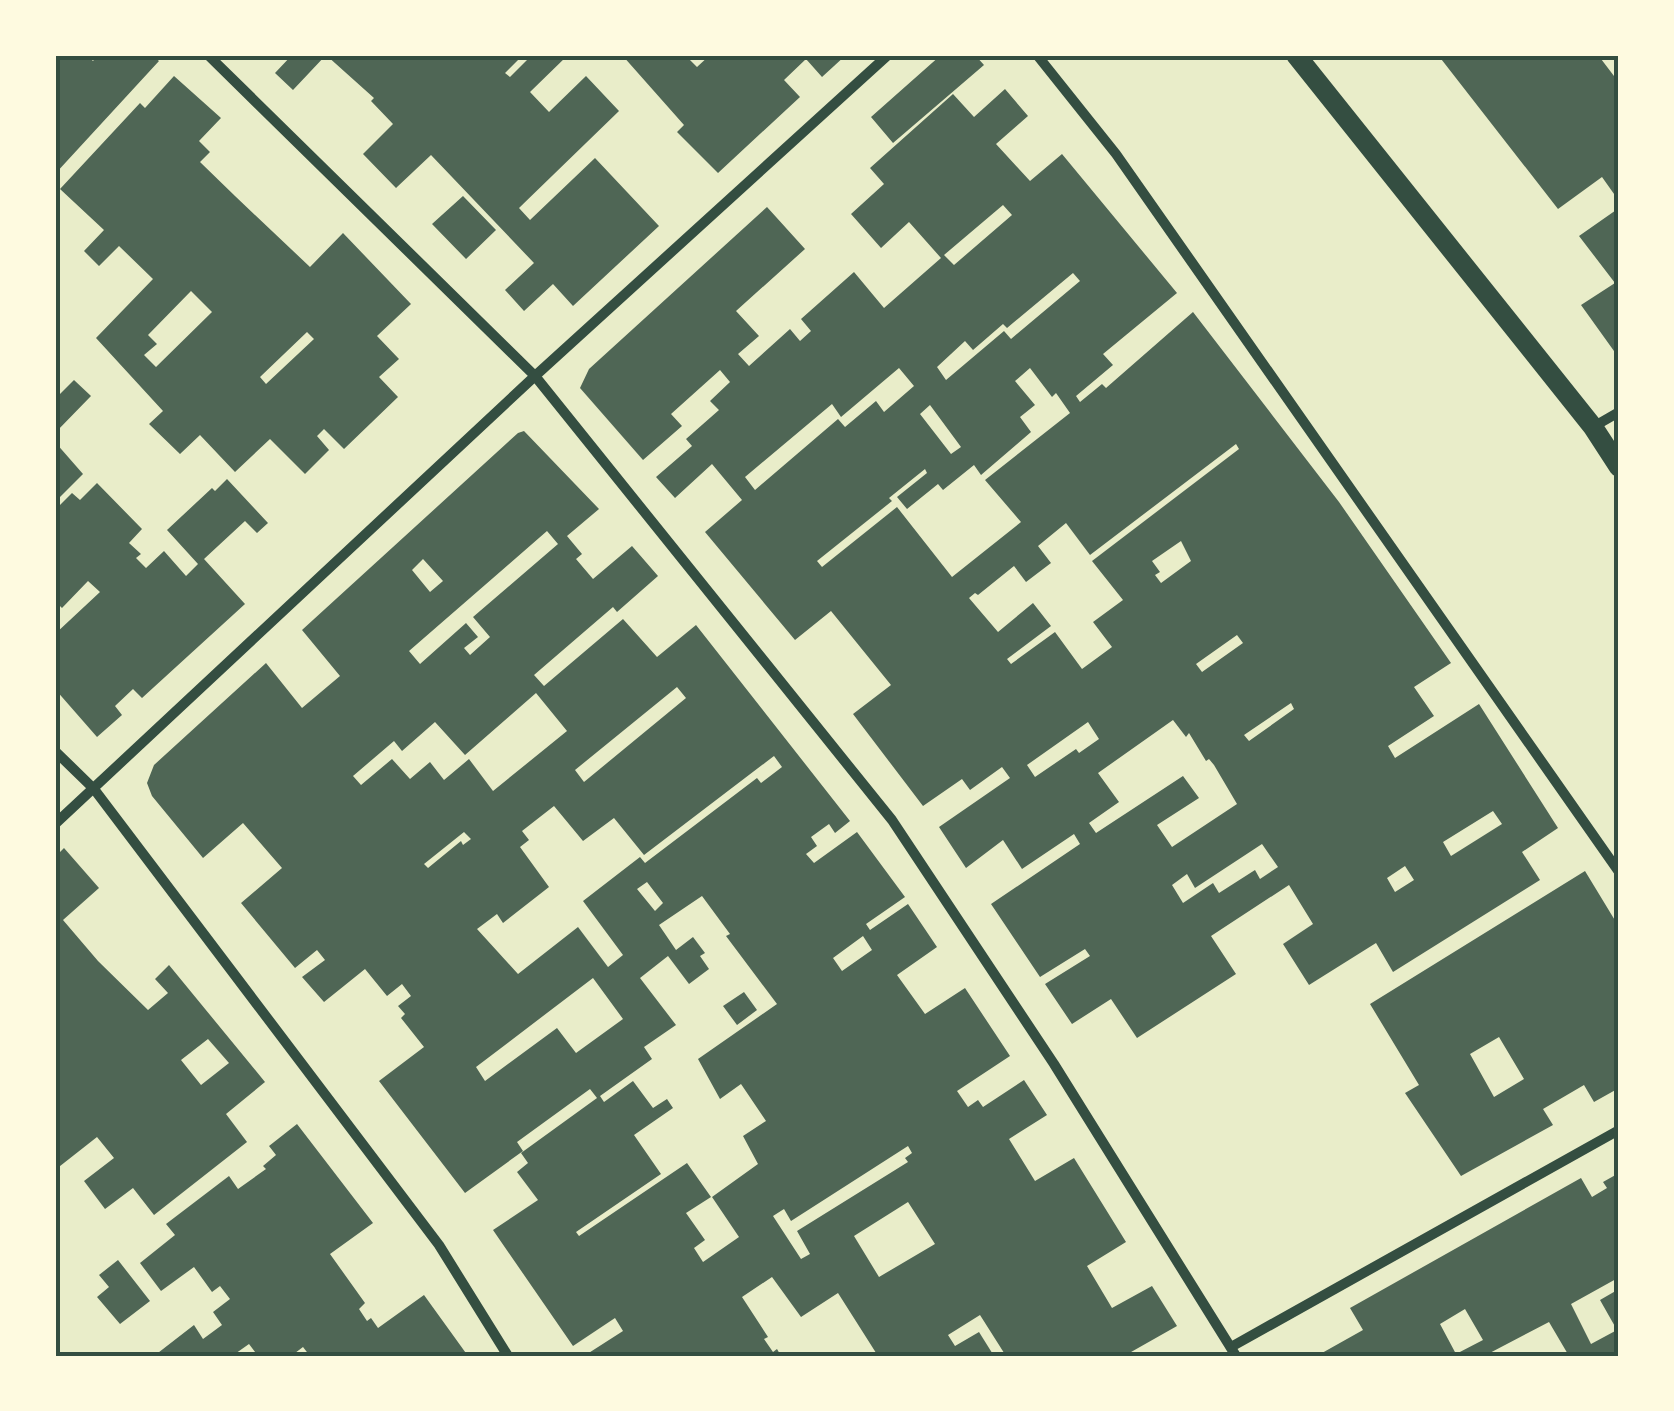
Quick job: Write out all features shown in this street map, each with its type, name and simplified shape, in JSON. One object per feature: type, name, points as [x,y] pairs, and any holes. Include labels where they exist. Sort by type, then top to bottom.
[{"type":"main road","points":[[1296,55],[1594,427],[1619,466]]},
{"type":"street","points":[[208,55],[535,376],[892,820],[1054,1064],[1233,1351],[1619,1130]]},
{"type":"street","points":[[55,824],[535,376],[888,55]]},
{"type":"street","points":[[1037,55],[1116,154],[1619,872]]},
{"type":"street","points":[[1594,427],[1619,412]]},
{"type":"street","points":[[55,750],[94,789],[439,1246],[508,1356]]},
{"type":"building","points":[[55,55],[87,55],[93,61],[98,55],[152,55],[159,61],[55,174]]},
{"type":"building","points":[[292,55],[326,55],[293,90],[275,73]]},
{"type":"building","points":[[326,55],[523,55],[505,73],[510,77],[532,55],[568,55],[530,92],[549,112],[586,76],[619,111],[519,208],[530,220],[595,158],[659,226],[573,306],[553,284],[524,311],[505,290],[534,263],[431,155],[396,188],[363,154],[393,124],[371,101],[374,98]]},
{"type":"building","points":[[622,55],[691,55],[688,58],[697,67],[710,55],[846,55],[822,77],[806,59],[784,80],[800,97],[718,173],[677,132],[684,125]]},
{"type":"building","points":[[941,55],[975,55],[984,65],[893,143],[871,117]]},
{"type":"building","points":[[1438,55],[1598,55],[1614,76],[1619,72],[1619,201],[1602,177],[1558,209]]},
{"type":"building","points":[[174,76],[221,118],[199,141],[210,152],[200,162],[235,196],[310,267],[343,233],[411,304],[377,336],[399,359],[379,377],[398,397],[344,449],[324,429],[317,436],[329,450],[305,474],[270,439],[235,472],[200,435],[180,454],[149,424],[163,411],[96,338],[153,279],[119,246],[99,266],[84,251],[104,230],[60,189],[140,103],[145,108]],"holes":[[[191,291],[212,312],[156,367],[144,355],[157,344],[148,335]],[[307,332],[314,339],[266,384],[260,377]]]},
{"type":"building","points":[[1005,89],[1028,116],[996,144],[1030,181],[1062,154],[1177,293],[1103,354],[1113,365],[1076,396],[1080,402],[1102,384],[1106,388],[1193,312],[1339,502],[1451,663],[1414,687],[1434,716],[1388,746],[1395,758],[1479,704],[1558,828],[1522,852],[1540,880],[1393,972],[1376,943],[1309,985],[1283,944],[1313,924],[1289,885],[1211,936],[1236,974],[1137,1038],[1111,999],[1072,1024],[1045,984],[1090,956],[1085,949],[1040,977],[991,904],[1080,844],[1074,834],[1022,869],[1003,840],[966,868],[939,827],[1010,778],[1002,767],[970,790],[962,779],[923,806],[853,714],[891,685],[831,611],[795,640],[705,532],[742,500],[712,464],[675,498],[656,477],[692,446],[686,439],[719,410],[710,401],[730,382],[720,370],[671,414],[682,426],[643,460],[580,388],[589,369],[767,207],[805,249],[736,311],[759,336],[738,354],[749,366],[790,329],[800,341],[811,331],[801,319],[854,272],[884,308],[941,258],[909,222],[881,248],[851,214],[884,184],[870,168],[953,94],[974,117]],"holes":[[[1003,205],[1012,215],[954,265],[944,255]],[[1073,273],[1080,281],[1011,339],[1004,331],[946,380],[937,367],[965,341],[973,350],[1003,324],[1007,328]],[[899,368],[914,386],[884,412],[876,401],[845,427],[838,419],[755,490],[745,477],[832,404],[841,417]],[[1030,368],[1070,413],[985,480],[1021,522],[952,577],[897,507],[822,567],[817,561],[925,469],[927,473],[897,497],[907,509],[938,484],[943,490],[974,465],[981,475],[1031,432],[1020,417],[1035,405],[1015,381]],[[930,405],[961,447],[951,454],[920,414]],[[1236,444],[1239,449],[1092,561],[1123,600],[1093,622],[1112,647],[1082,669],[1055,632],[1011,664],[1007,659],[1051,626],[1033,603],[998,632],[969,598],[1014,566],[1026,582],[1051,563],[1038,546],[1066,523],[1090,555]],[[1181,541],[1191,561],[1161,583],[1155,575],[1160,572],[1152,561]],[[1237,635],[1243,643],[1202,672],[1196,664]],[[1291,703],[1294,709],[1249,741],[1244,735]],[[1173,720],[1186,737],[1189,733],[1206,761],[1209,759],[1214,765],[1237,804],[1172,847],[1157,825],[1199,798],[1183,776],[1096,833],[1089,823],[1119,802],[1098,773]],[[1088,722],[1099,739],[1079,753],[1076,749],[1035,777],[1027,765]],[[1493,811],[1502,824],[1451,856],[1443,842]],[[1262,844],[1278,867],[1260,879],[1255,870],[1219,893],[1213,883],[1183,903],[1172,885],[1187,874],[1195,888]],[[1405,866],[1414,880],[1395,892],[1387,878]]]},
{"type":"building","points":[[463,196],[496,230],[466,259],[432,224]]},
{"type":"building","points":[[1619,208],[1619,358],[1581,305],[1615,283],[1579,236]]},
{"type":"building","points":[[74,380],[91,396],[55,433],[55,399]]},
{"type":"building","points":[[524,431],[599,509],[567,536],[582,554],[576,559],[593,579],[632,546],[658,576],[617,612],[613,607],[534,675],[544,686],[623,619],[657,657],[696,625],[850,821],[835,833],[829,824],[811,837],[817,846],[806,854],[814,863],[857,832],[905,897],[866,924],[870,930],[908,904],[937,947],[897,975],[925,1014],[965,988],[1010,1056],[957,1091],[968,1107],[978,1100],[983,1107],[1024,1080],[1047,1115],[1009,1139],[1035,1181],[1074,1158],[1126,1242],[1087,1266],[1112,1308],[1152,1286],[1177,1326],[1124,1356],[1006,1356],[980,1315],[948,1335],[955,1346],[979,1332],[994,1356],[878,1356],[838,1293],[801,1317],[772,1277],[742,1297],[768,1337],[764,1339],[781,1356],[584,1356],[623,1331],[615,1318],[573,1346],[493,1230],[538,1200],[517,1172],[528,1163],[521,1153],[597,1098],[590,1089],[517,1142],[523,1151],[465,1193],[379,1081],[424,1047],[401,1018],[405,1014],[398,1006],[411,996],[402,984],[387,996],[365,969],[324,1002],[302,977],[325,960],[317,950],[295,968],[241,903],[282,868],[243,823],[203,858],[152,796],[147,783],[154,765],[266,663],[302,708],[340,676],[302,630]],"holes":[[[547,531],[558,544],[473,617],[490,637],[470,655],[464,648],[478,637],[466,623],[420,664],[409,651]],[[423,559],[443,581],[430,592],[412,570]],[[677,687],[686,698],[584,782],[575,770]],[[536,693],[567,731],[493,791],[469,759],[444,780],[430,762],[410,779],[392,759],[361,785],[353,776],[394,741],[402,751],[435,722],[465,755]],[[774,756],[782,767],[761,783],[757,778],[645,863],[640,857],[583,901],[623,955],[608,967],[578,927],[518,974],[477,929],[497,914],[503,923],[549,887],[520,847],[529,840],[522,831],[554,806],[583,841],[614,818],[644,855]],[[464,832],[471,839],[463,845],[461,841],[428,868],[424,864]],[[647,882],[663,903],[655,911],[637,889]],[[702,896],[730,934],[726,936],[777,1004],[698,1059],[720,1099],[741,1084],[766,1121],[743,1136],[758,1164],[712,1197],[739,1237],[703,1262],[694,1248],[705,1240],[686,1213],[711,1197],[687,1163],[579,1236],[576,1232],[661,1174],[634,1135],[673,1108],[667,1099],[653,1108],[633,1081],[604,1102],[600,1096],[652,1059],[644,1047],[676,1025],[640,978],[668,956],[689,984],[709,969],[700,956],[705,953],[693,937],[676,950],[659,925]],[[863,936],[872,950],[842,971],[833,958]],[[593,978],[623,1019],[576,1053],[557,1028],[485,1081],[476,1067]],[[908,1146],[912,1153],[905,1158],[908,1162],[797,1231],[810,1254],[801,1259],[773,1216],[784,1209],[791,1221]],[[908,1202],[935,1244],[879,1277],[854,1236]]]},
{"type":"building","points":[[55,442],[83,474],[55,502]]},
{"type":"building","points":[[227,479],[268,523],[257,533],[245,521],[204,559],[245,604],[142,698],[133,689],[115,706],[122,715],[97,737],[55,689],[55,634],[100,592],[88,581],[62,608],[55,601],[55,510],[72,493],[80,500],[97,483],[142,529],[129,543],[141,554],[136,558],[146,568],[164,551],[186,576],[198,564],[167,530]]},
{"type":"building","points":[[64,848],[99,888],[63,920],[98,961],[148,1010],[168,993],[155,979],[169,965],[265,1082],[226,1114],[247,1142],[154,1215],[133,1188],[105,1209],[84,1181],[114,1158],[97,1137],[55,1170],[55,857]],"holes":[[[208,1039],[229,1063],[201,1085],[181,1060]]]},
{"type":"building","points":[[1585,871],[1619,927],[1619,1054],[1614,1057],[1619,1066],[1619,1088],[1594,1102],[1584,1085],[1543,1109],[1553,1125],[1461,1176],[1405,1093],[1419,1085],[1370,1004]],"holes":[[[1499,1037],[1524,1079],[1494,1097],[1470,1054]]]},
{"type":"building","points":[[744,992],[757,1010],[737,1025],[723,1006]]},
{"type":"building","points":[[297,1124],[373,1223],[330,1254],[365,1303],[359,1309],[367,1321],[371,1318],[378,1328],[424,1295],[468,1356],[310,1356],[303,1347],[291,1356],[258,1356],[249,1344],[232,1356],[154,1356],[194,1325],[203,1339],[222,1325],[213,1312],[230,1299],[220,1286],[212,1292],[194,1267],[161,1291],[140,1263],[175,1235],[166,1224],[229,1176],[238,1189],[266,1169],[263,1166],[276,1155],[269,1146]]},
{"type":"building","points":[[1619,1173],[1619,1285],[1616,1279],[1571,1304],[1591,1344],[1617,1330],[1600,1300],[1619,1289],[1619,1356],[1569,1356],[1549,1322],[1484,1356],[1323,1356],[1322,1353],[1363,1330],[1350,1308],[1581,1178],[1592,1197],[1607,1188],[1603,1182]],"holes":[[[1465,1309],[1483,1340],[1456,1354],[1440,1324]]]},
{"type":"building","points":[[118,1260],[150,1301],[120,1324],[97,1297],[109,1287],[99,1275]]}]
